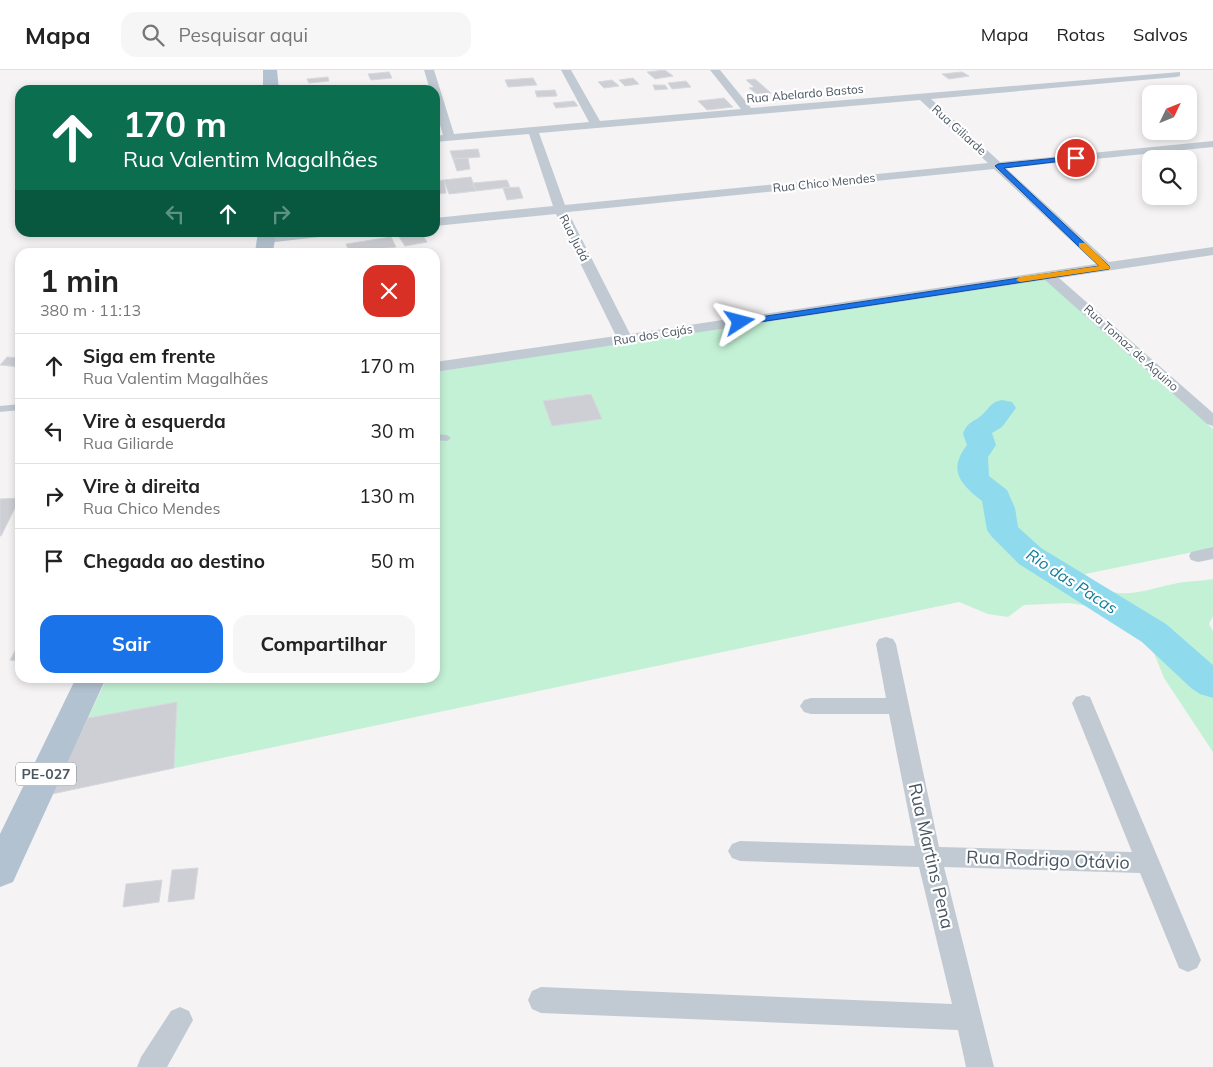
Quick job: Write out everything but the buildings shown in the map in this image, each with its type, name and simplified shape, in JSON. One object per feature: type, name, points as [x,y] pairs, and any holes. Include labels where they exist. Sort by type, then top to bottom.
[{"type":"main road","points":[[270,70],[271,85]]},
{"type":"main road","name":"PE-027","points":[[0,870],[89,683]]},
{"type":"street","points":[[429,70],[434,85]]},
{"type":"street","points":[[566,70],[597,126]]},
{"type":"street","points":[[714,70],[749,112]]},
{"type":"street","points":[[1117,70],[1130,78]]},
{"type":"street","name":"Rua Abelardo Bastos","points":[[440,138],[1176,74]]},
{"type":"street","name":"Rua Giliarde","points":[[922,96],[1106,267]]},
{"type":"street","points":[[440,107],[449,137]]},
{"type":"street","name":"Rua Judá","points":[[533,131],[560,209],[626,340]]},
{"type":"street","name":"Rua Chico Mendes","points":[[440,221],[1213,144]]},
{"type":"street","points":[[265,241],[293,237]]},
{"type":"street","points":[[1048,276],[1210,254]]},
{"type":"street","name":"Rua dos Cajás","points":[[440,366],[1048,276]]},
{"type":"street","name":"Rua Tomaz de Aquino","points":[[1048,276],[1213,421]]},
{"type":"street","name":"Rua Martins Pena","points":[[886,644],[929,857],[980,1067]]},
{"type":"street","points":[[1083,703],[1188,960]]},
{"type":"street","points":[[811,706],[899,706]]},
{"type":"street","name":"Rua Rodrigo Otávio","points":[[740,851],[1147,862]]},
{"type":"street","points":[[541,1000],[969,1018]]},
{"type":"street","points":[[152,1067],[180,1020]]},
{"type":"lane","points":[[0,409],[15,408]]},
{"type":"lane","points":[[440,437],[447,438]]},
{"type":"green space","points":[[1045,279],[1213,429],[1213,548],[1085,574],[1095,584],[1117,593],[1129,593],[1178,583],[1213,579],[1213,616],[1209,624],[1213,631],[1213,752],[1164,678],[1152,648],[1137,632],[1114,616],[1096,607],[1069,603],[1024,605],[1008,617],[988,614],[959,602],[52,794],[105,683],[440,683],[440,371]]},
{"type":"waterway","name":"Rio das Pacas","points":[[1002,408],[992,421],[979,428],[977,434],[982,445],[973,457],[974,479],[996,497],[1000,508],[1003,530],[1030,556],[1154,633],[1213,684]]},
{"type":"slow traffic","points":[[1020,280],[1106,267],[1082,245]]},
{"type":"route","points":[[740,322],[1106,267],[998,166],[1076,158]]}]
